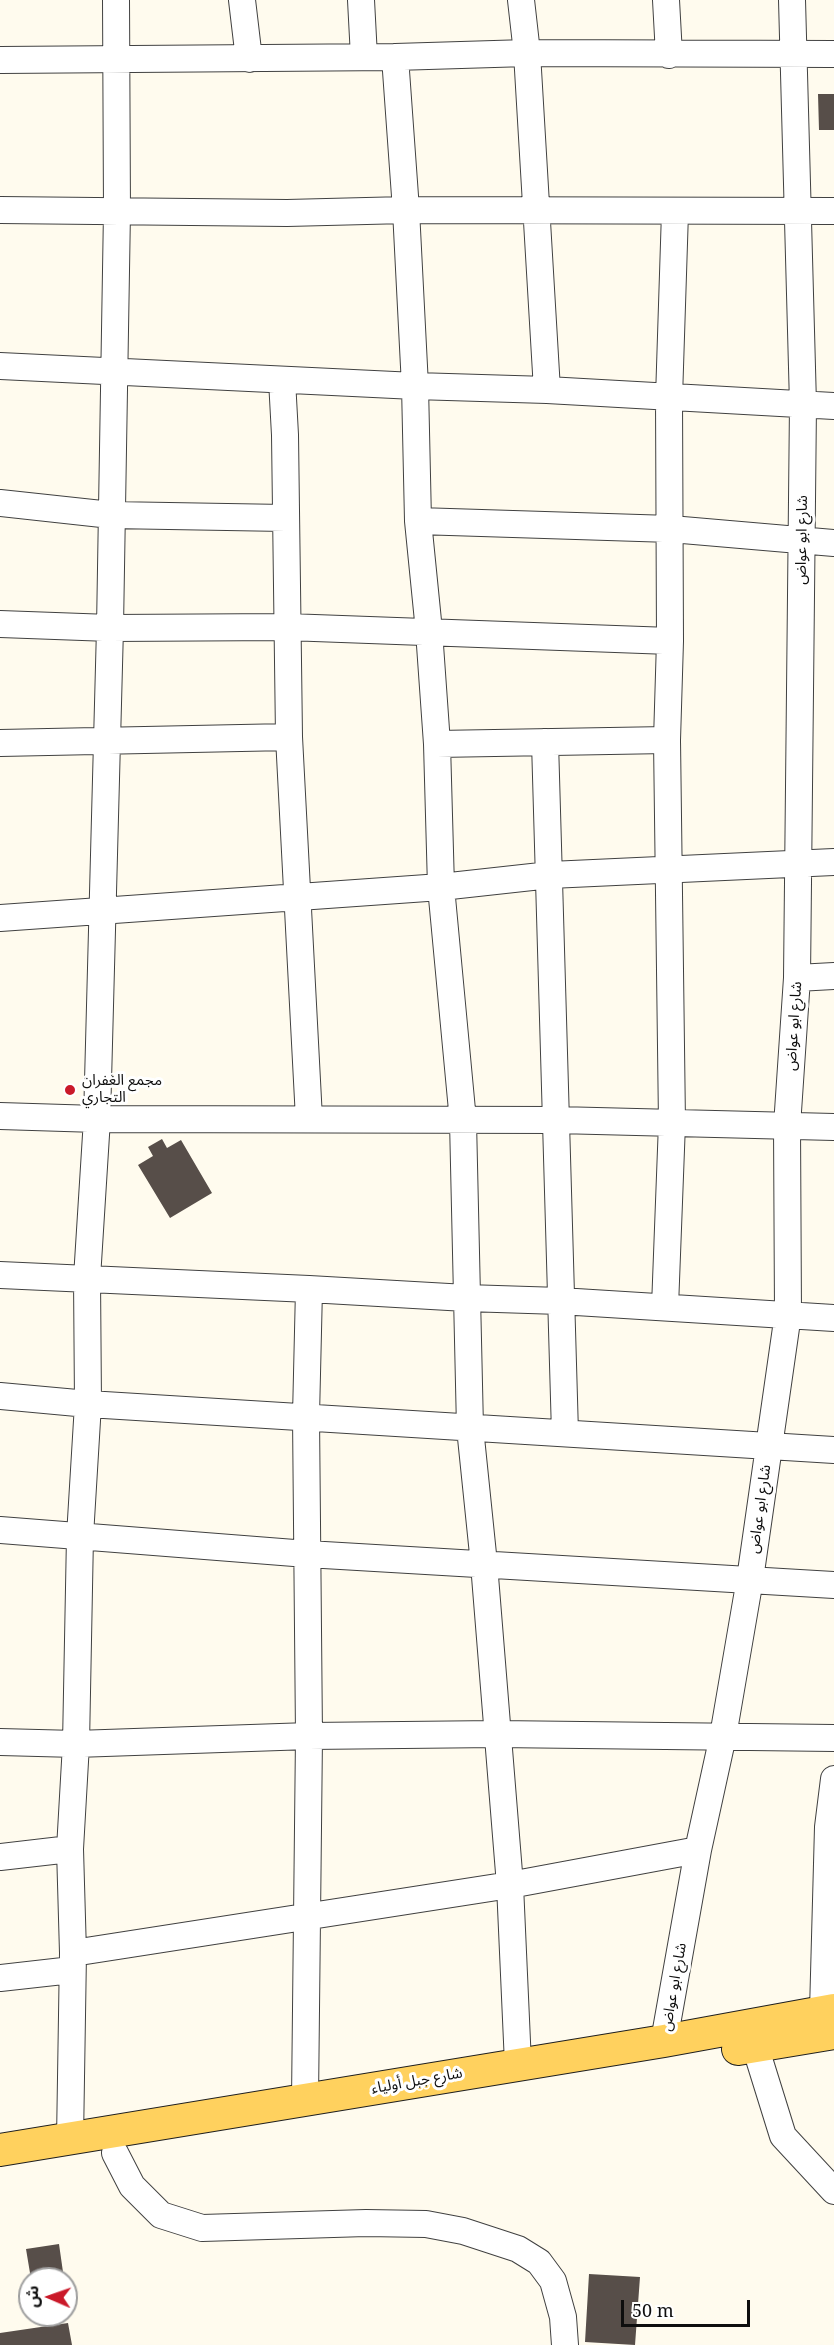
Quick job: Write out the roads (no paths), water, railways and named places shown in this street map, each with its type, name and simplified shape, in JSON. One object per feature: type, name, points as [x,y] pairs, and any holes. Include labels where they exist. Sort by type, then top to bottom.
[{"type":"main road","name":"شارع جبل أولياء","points":[[0,2150],[664,2040],[830,2018]]},
{"type":"main road","name":"شارع جبل أولياء","points":[[0,2172],[754,2046],[830,2018]]},
{"type":"street","points":[[70,2139],[73,1962],[70,1849],[76,1744],[80,1536],[88,1404],[87,1278],[97,1119],[105,741],[110,628],[112,372],[117,211],[116,0]]},
{"type":"street","points":[[242,0],[249,59]]},
{"type":"street","points":[[361,0],[364,57]]},
{"type":"street","points":[[521,0],[527,53],[547,390]]},
{"type":"street","points":[[666,0],[669,55]]},
{"type":"street","name":"شارع ابو عواض","points":[[664,2040],[698,1850],[723,1736],[750,1579],[788,1314],[787,1126],[797,978],[803,404],[792,0]]},
{"type":"street","points":[[0,60],[249,59],[527,53],[834,54]]},
{"type":"street","points":[[395,57],[415,386],[418,521],[437,744],[441,887],[463,1121],[470,1428],[484,1564],[510,1885],[518,2064]]},
{"type":"street","points":[[0,210],[287,213],[406,210],[834,211]]},
{"type":"street","points":[[665,1307],[672,1123],[667,740],[671,530],[669,398],[675,212]]},
{"type":"street","points":[[0,366],[547,390],[834,406]]},
{"type":"street","points":[[282,380],[285,435],[289,737],[309,1119]]},
{"type":"street","points":[[0,503],[111,515],[285,518]]},
{"type":"street","points":[[418,521],[671,530],[834,543]]},
{"type":"street","points":[[0,624],[110,628],[287,627],[670,641]]},
{"type":"street","points":[[0,743],[289,737]]},
{"type":"street","points":[[437,744],[667,740]]},
{"type":"street","points":[[545,742],[565,1433]]},
{"type":"street","points":[[0,918],[441,887],[550,875],[834,862]]},
{"type":"street","points":[[797,978],[834,976]]},
{"type":"street","points":[[0,1116],[97,1119],[557,1120],[834,1127]]},
{"type":"street","points":[[0,1275],[466,1298],[560,1300],[834,1318]]},
{"type":"street","points":[[305,2100],[309,1736],[306,1416],[309,1289]]},
{"type":"street","points":[[0,1396],[88,1404],[834,1450]]},
{"type":"street","points":[[0,1530],[307,1554],[834,1585]]},
{"type":"street","points":[[0,1742],[76,1744],[309,1736],[497,1734],[834,1738]]},
{"type":"street","points":[[830,2018],[831,1827],[834,1779]]},
{"type":"street","points":[[0,1857],[70,1849]]},
{"type":"street","points":[[0,1978],[308,1916],[510,1885],[698,1850]]},
{"type":"street","points":[[754,2046],[783,2136],[834,2191]]},
{"type":"street","points":[[115,2153],[132,2187],[161,2215],[202,2228],[366,2223],[426,2224],[463,2231],[518,2250],[539,2262],[553,2281],[563,2317],[565,2345]]},
{"type":"place","name":"مجمع الغفران التجاري","points":[[70,1090]]}]
